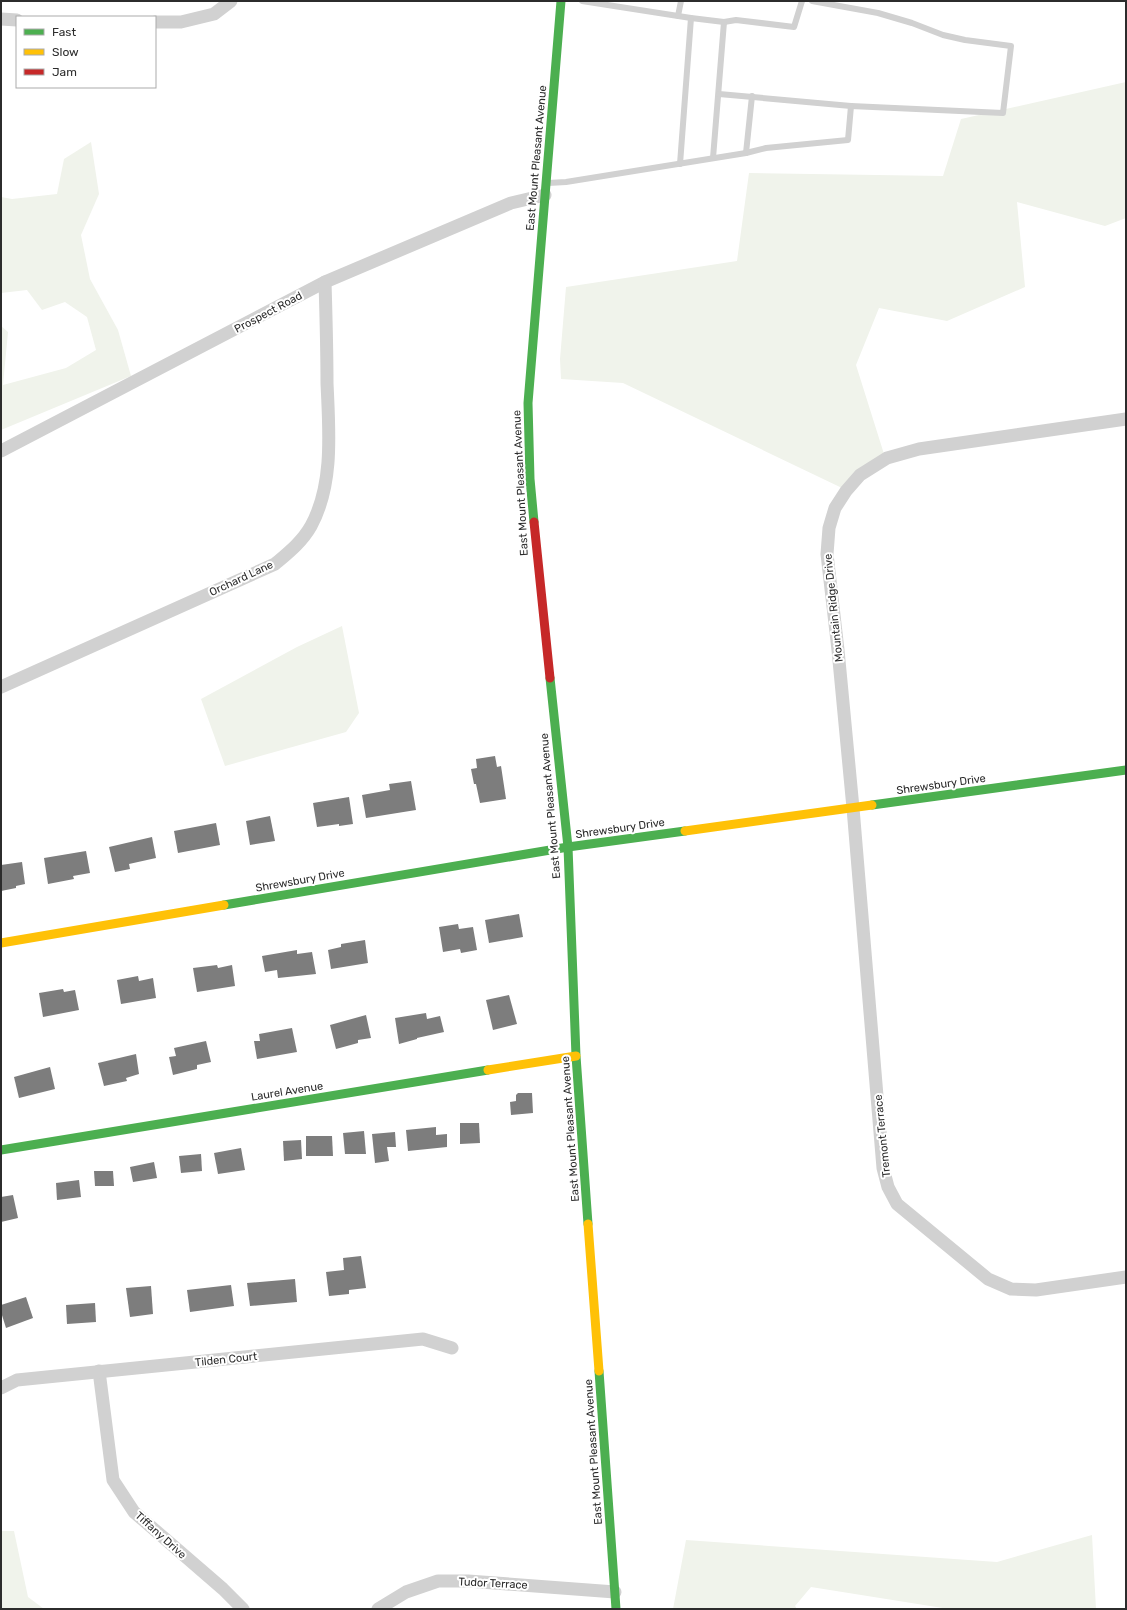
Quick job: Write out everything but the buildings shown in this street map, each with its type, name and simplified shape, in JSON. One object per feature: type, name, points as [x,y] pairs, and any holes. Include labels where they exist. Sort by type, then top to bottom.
[{"type":"main road","name":"East Mount Pleasant Avenue","points":[[561,1],[528,403],[530,471],[538,571],[568,847],[576,1056],[616,1609]]},
{"type":"main road","name":"Shrewsbury Drive","points":[[1,943],[568,847],[1126,770]]},
{"type":"main road","name":"Laurel Avenue","points":[[1,1150],[576,1056]]},
{"type":"street","points":[[156,22],[181,22],[214,14],[231,1]]},
{"type":"street","points":[[1,18],[16,20]]},
{"type":"street","name":"Prospect Road","points":[[1,451],[325,282],[545,189]]},
{"type":"street","name":"Orchard Lane","points":[[1,687],[275,564],[296,546],[310,528],[318,512],[324,487],[329,442],[325,282]]},
{"type":"street","name":"Mountain Ridge Drive","points":[[853,808],[827,554],[828,528],[835,508],[846,491],[860,475],[887,458],[919,449],[1126,419]]},
{"type":"street","name":"Tremont Terrace","points":[[853,808],[883,1168],[888,1187],[897,1204],[988,1279],[1011,1288],[1036,1290],[1126,1276]]},
{"type":"street","name":"Tilden Court","points":[[1,1388],[17,1380],[423,1339],[452,1348]]},
{"type":"street","name":"Tiffany Drive","points":[[99,1371],[113,1480],[134,1512],[223,1589],[243,1609]]},
{"type":"street","name":"Tudor Terrace","points":[[378,1609],[406,1592],[438,1581],[468,1581],[614,1592]]},
{"type":"lane","points":[[582,1],[691,18],[724,22],[736,20],[794,27],[802,1]]},
{"type":"lane","points":[[678,16],[681,1]]},
{"type":"lane","points":[[719,94],[851,106],[1003,113],[1011,46],[965,40],[943,35],[912,23],[878,13],[812,1]]},
{"type":"lane","points":[[680,164],[691,18]]},
{"type":"lane","points":[[713,158],[724,22]]},
{"type":"lane","points":[[746,153],[752,96]]},
{"type":"lane","points":[[545,189],[560,183],[746,153],[766,148],[848,140],[851,106]]},
{"type":"shaded area","points":[[1126,82],[1126,218],[1105,226],[1017,202],[1025,287],[947,321],[879,308],[856,365],[884,454],[842,488],[623,383],[561,379],[560,359],[566,287],[737,261],[749,173],[943,176],[961,119]]},
{"type":"shaded area","points":[[91,142],[99,194],[81,235],[90,279],[118,330],[131,376],[1,430],[1,326],[8,332],[3,385],[66,368],[96,350],[87,317],[65,302],[42,310],[27,290],[1,293],[1,197],[12,199],[57,194],[64,159]]},
{"type":"shaded area","points":[[342,626],[359,713],[346,732],[225,766],[201,699],[297,647]]},
{"type":"shaded area","points":[[1,1531],[14,1531],[28,1597],[44,1609],[1,1609]]},
{"type":"shaded area","points":[[1092,1535],[1096,1609],[949,1609],[811,1587],[795,1606],[797,1609],[673,1609],[686,1540],[997,1562]]},
{"type":"traffic: fast","points":[[534,522],[530,479],[528,403],[561,1]]},
{"type":"traffic: fast","points":[[550,678],[568,847],[576,1056],[588,1224]]},
{"type":"traffic: fast","points":[[872,805],[1126,770]]},
{"type":"traffic: fast","points":[[224,905],[568,847],[685,831]]},
{"type":"traffic: fast","points":[[1,1150],[488,1070]]},
{"type":"traffic: fast","points":[[599,1371],[616,1609]]},
{"type":"traffic: slow","points":[[685,831],[872,805]]},
{"type":"traffic: slow","points":[[1,943],[224,905]]},
{"type":"traffic: slow","points":[[488,1070],[576,1056]]},
{"type":"traffic: slow","points":[[588,1224],[599,1371]]},
{"type":"traffic: jam","points":[[534,522],[550,678]]}]
